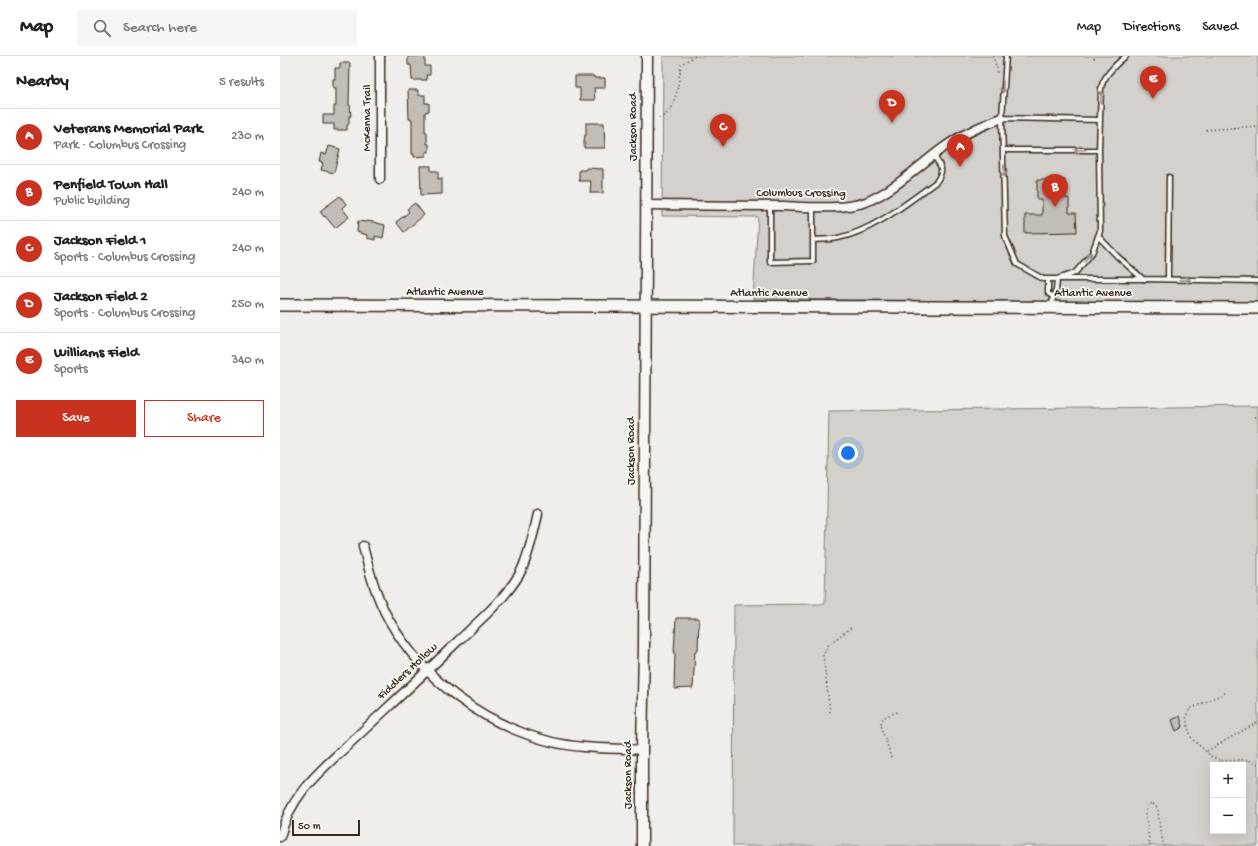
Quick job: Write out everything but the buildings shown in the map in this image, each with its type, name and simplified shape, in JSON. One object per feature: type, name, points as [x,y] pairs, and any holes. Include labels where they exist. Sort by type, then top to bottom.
[{"type":"main road","name":"Atlantic Avenue","points":[[280,305],[646,307],[1052,302],[1258,308]]},
{"type":"street","name":"McKenna Trail","points":[[380,56],[380,179]]},
{"type":"street","name":"Jackson Road","points":[[642,846],[647,56]]},
{"type":"street","name":"Columbus Crossing","points":[[647,205],[849,206],[879,196],[945,147],[980,126],[1002,118]]},
{"type":"street","name":"Fiddlers Hollow","points":[[280,837],[292,804],[302,790],[327,764],[427,671],[508,592],[520,573],[535,531],[538,514]]},
{"type":"street","points":[[363,546],[375,589],[389,619],[408,648],[427,671],[450,692],[478,712],[499,723],[552,742],[583,747],[642,750]]},
{"type":"lane","points":[[1006,56],[1002,118],[1005,236],[1017,264],[1044,279],[1258,281]]},
{"type":"lane","points":[[1057,279],[1075,273],[1092,253],[1100,231],[1099,150],[1101,88],[1103,80],[1126,56]]},
{"type":"lane","points":[[1002,118],[1100,120]]},
{"type":"lane","points":[[1003,150],[1099,150]]},
{"type":"lane","points":[[813,240],[837,238],[859,231],[892,213],[936,182],[940,176],[941,170],[940,165],[933,155]]},
{"type":"lane","points":[[1168,279],[1169,177]]},
{"type":"lane","points":[[770,206],[770,262],[813,261],[813,207]]},
{"type":"lane","points":[[1098,236],[1118,257],[1143,279]]},
{"type":"lane","points":[[1048,279],[1048,293],[1052,302]]},
{"type":"lane","points":[[1052,302],[1056,292],[1057,279]]},
{"type":"path","points":[[659,118],[669,111],[674,102],[681,64],[695,56]]},
{"type":"path","points":[[993,56],[997,69],[997,76]]},
{"type":"path","points":[[1206,130],[1258,126]]},
{"type":"path","points":[[830,712],[823,655],[829,644],[852,627]]},
{"type":"path","points":[[1225,693],[1190,709],[1186,716],[1192,739],[1207,750],[1212,757],[1221,761],[1248,760],[1258,764]]},
{"type":"path","points":[[891,758],[881,727],[882,720],[888,714],[898,712]]},
{"type":"path","points":[[1207,750],[1258,722]]},
{"type":"path","points":[[1150,846],[1145,813],[1147,806],[1151,803],[1156,806],[1158,811],[1160,830],[1164,846]]},
{"type":"shaded area","points":[[663,56],[1258,56],[1258,303],[753,299],[758,217],[662,216]]},
{"type":"shaded area","points":[[1258,406],[1258,846],[733,846],[734,605],[825,604],[829,411]]},
{"type":"place","name":"Williams Field","points":[[1153,99]]},
{"type":"place","name":"Jackson Field 2","points":[[892,123]]},
{"type":"place","name":"Jackson Field 1","points":[[723,147]]},
{"type":"place","name":"Veterans Memorial Park","points":[[960,167]]},
{"type":"place","name":"Penfield Town Hall","points":[[1055,207]]}]
